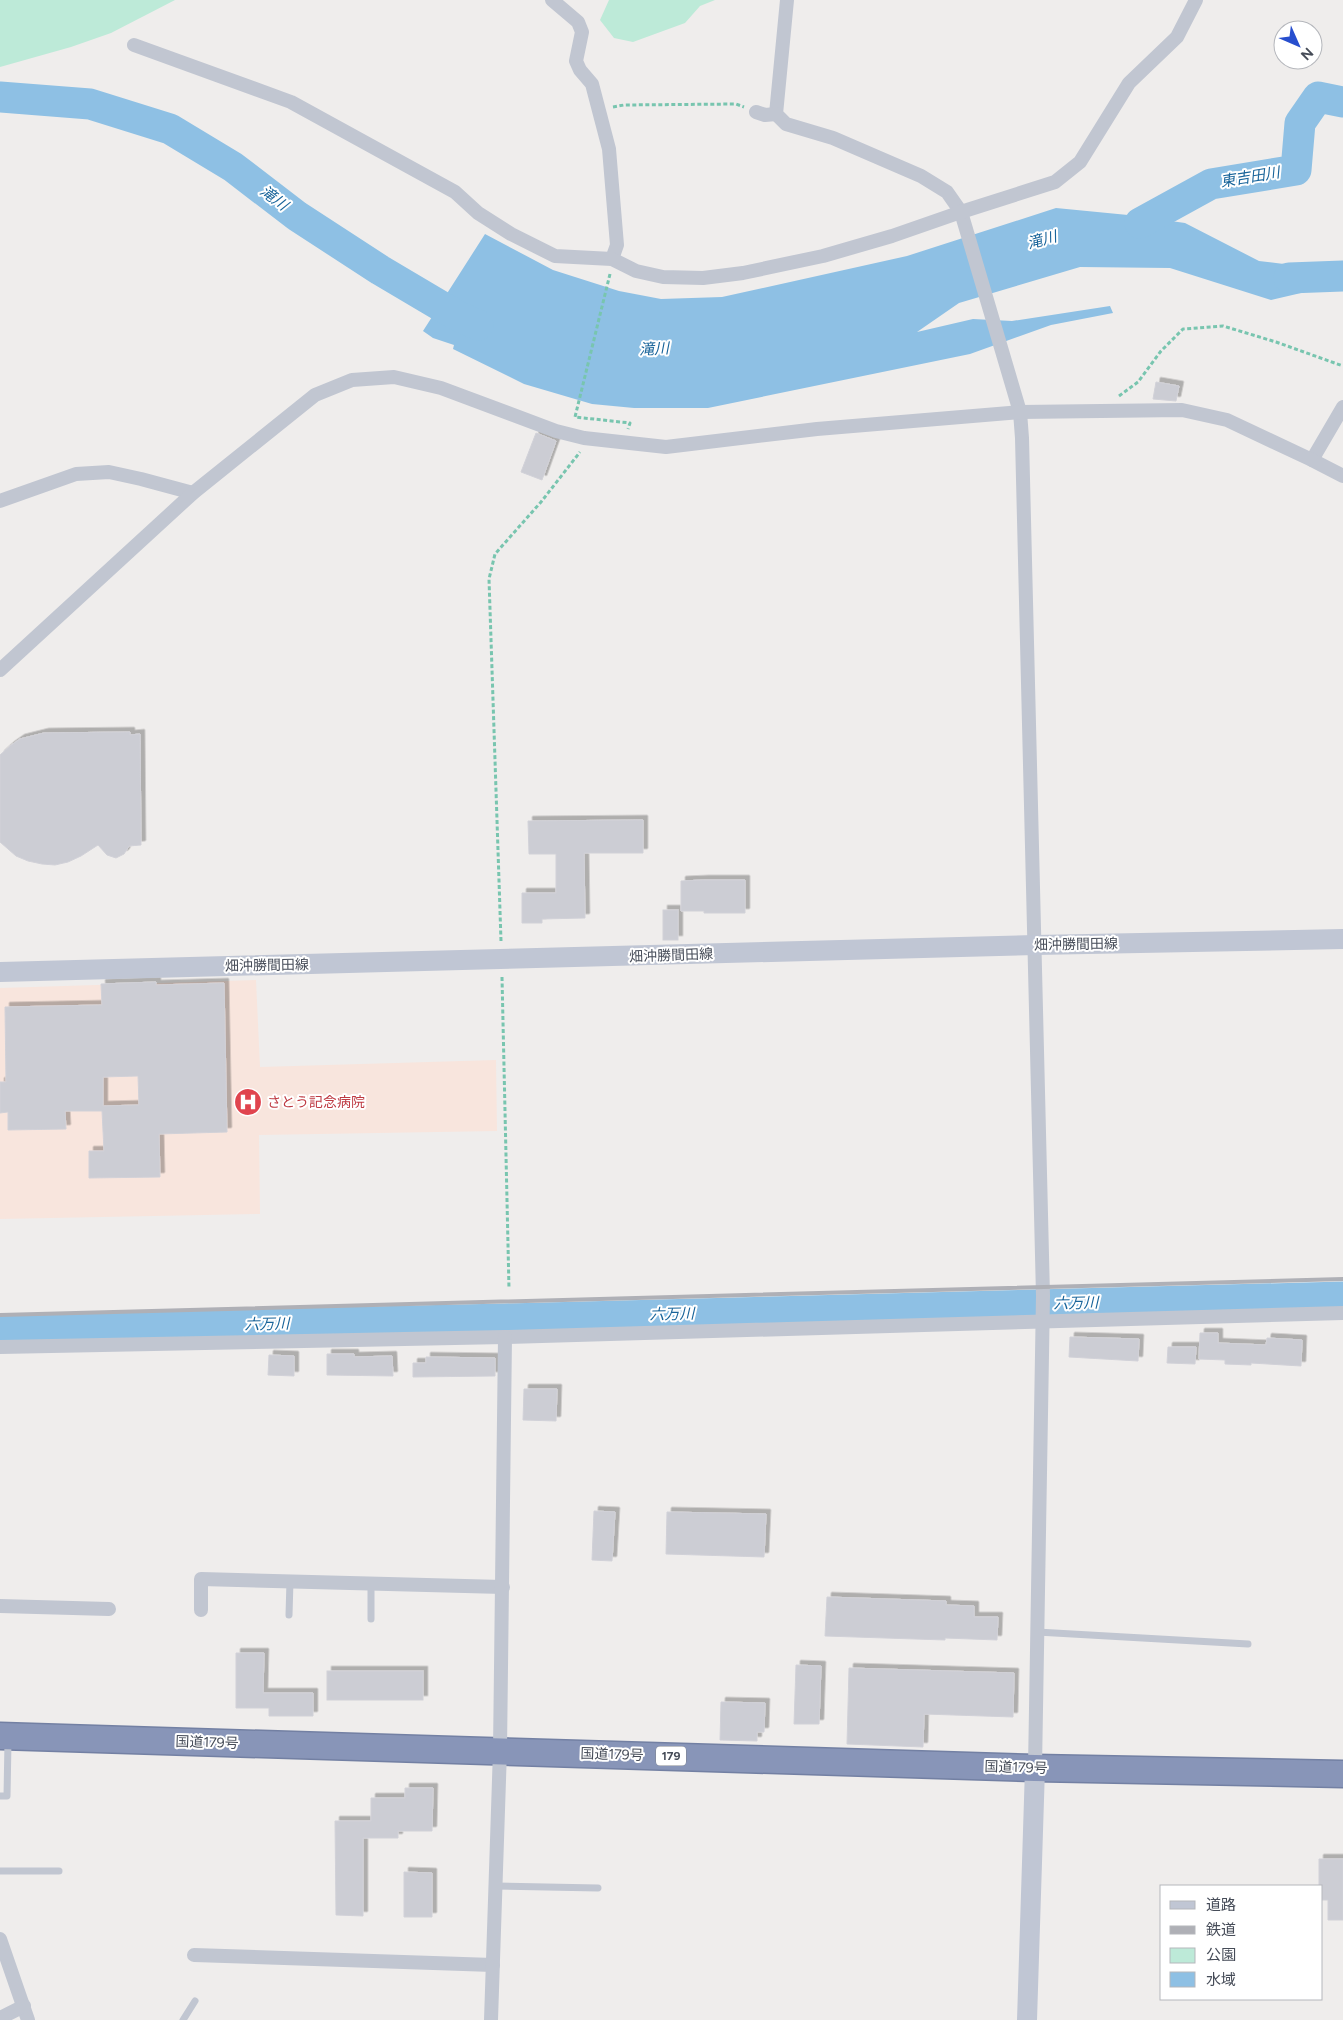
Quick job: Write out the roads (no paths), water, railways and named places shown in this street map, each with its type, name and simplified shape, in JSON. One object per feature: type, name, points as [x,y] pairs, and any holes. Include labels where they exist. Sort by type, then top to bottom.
[{"type":"highway","name":"国道179号","points":[[4,1736],[1035,1768],[1343,1774]]},
{"type":"main road","name":"畑沖勝間田線","points":[[0,972],[1035,945],[1343,939]]},
{"type":"main road","points":[[1027,2020],[1035,1768]]},
{"type":"street","points":[[552,0],[578,22],[582,32],[576,61],[580,70],[592,84],[609,149],[616,245],[612,259]]},
{"type":"street","points":[[776,114],[787,0]]},
{"type":"street","points":[[134,45],[291,102],[455,192],[478,214],[511,234],[555,256],[612,259],[636,271],[663,277],[703,278],[742,273],[823,256],[892,236],[1055,182],[1080,162],[1129,83],[1177,37],[1196,0]]},
{"type":"street","points":[[756,112],[765,115],[776,114]]},
{"type":"street","points":[[776,114],[786,124],[833,138],[921,176],[948,192],[960,212],[1020,412],[1044,1296],[1035,1768]]},
{"type":"street","points":[[0,670],[193,494],[316,395],[352,380],[394,377],[432,386],[556,431],[584,438],[666,447],[817,429],[1020,412],[1182,410],[1227,420],[1343,476]]},
{"type":"street","points":[[1312,460],[1343,407]]},
{"type":"street","points":[[0,501],[76,474],[109,472],[142,479],[193,494]]},
{"type":"street","points":[[0,1347],[506,1337],[1043,1320],[1343,1313]]},
{"type":"street","points":[[491,2020],[500,1750],[506,1337]]},
{"type":"street","points":[[201,1610],[201,1579],[503,1587]]},
{"type":"street","points":[[0,1606],[109,1609]]},
{"type":"street","points":[[0,1939],[28,2020]]},
{"type":"street","points":[[194,1955],[493,1965]]},
{"type":"street","points":[[0,2018],[24,2006]]},
{"type":"lane","points":[[289,1615],[290,1581]]},
{"type":"lane","points":[[371,1583],[371,1619]]},
{"type":"lane","points":[[1037,1632],[1248,1644]]},
{"type":"lane","points":[[0,1796],[7,1796],[4,1736]]},
{"type":"lane","points":[[0,1871],[59,1871]]},
{"type":"lane","points":[[496,1886],[598,1888]]},
{"type":"lane","points":[[183,2020],[195,2002]]},
{"type":"water","points":[[1056,208],[1185,223],[1259,261],[1292,265],[1335,263],[1331,286],[1271,300],[1170,268],[1080,267],[959,303],[917,332],[973,319],[1012,321],[1110,306],[1113,313],[1051,325],[970,354],[708,408],[634,408],[592,404],[524,384],[453,349],[454,345],[433,338],[423,331],[485,234],[553,270],[619,291],[661,299],[722,297],[907,256]]},
{"type":"waterway","name":"滝川","points":[[0,97],[90,104],[170,129],[233,167],[297,216],[380,270],[456,315],[478,325]]},
{"type":"waterway","name":"東吉田川","points":[[1140,223],[1211,184],[1296,170],[1300,123],[1318,97],[1343,102]]},
{"type":"waterway","name":"滝川","points":[[1289,278],[1343,276]]},
{"type":"waterway","name":"六万川","points":[[0,1330],[1343,1297]]},
{"type":"railway","points":[[0,1315],[1343,1279]]},
{"type":"place","name":"さとう記念病院","points":[[248,1102]]}]
